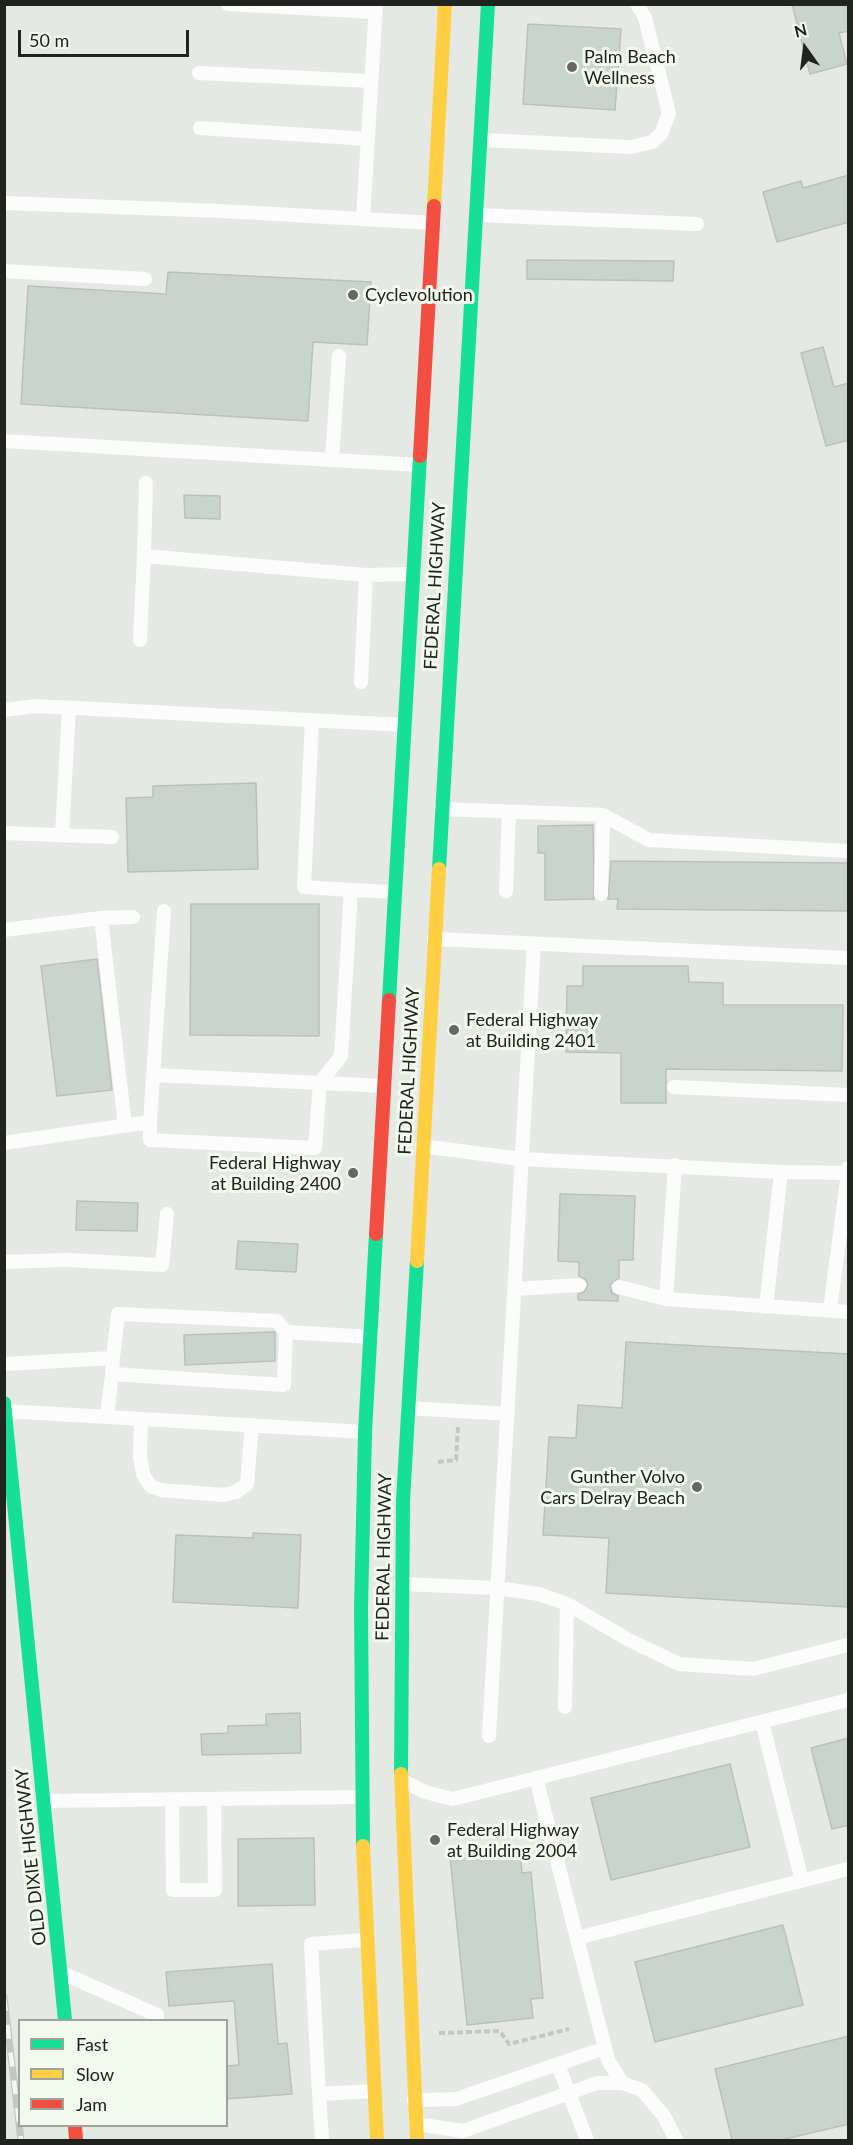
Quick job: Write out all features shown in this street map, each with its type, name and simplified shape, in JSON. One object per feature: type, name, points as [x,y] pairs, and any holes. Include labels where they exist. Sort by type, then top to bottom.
[{"type":"main road","name":"FEDERAL HIGHWAY","points":[[380,2138],[374,2091],[365,1944],[361,1797],[361,1608],[366,1432],[433,223],[442,162],[442,48],[445,4]]},
{"type":"main road","name":"FEDERAL HIGHWAY","points":[[406,2101],[401,1780],[403,1500],[474,215],[481,140],[488,4]]},
{"type":"main road","points":[[442,48],[454,87]]},
{"type":"main road","points":[[469,121],[481,140]]},
{"type":"main road","points":[[465,195],[474,215]]},
{"type":"main road","points":[[376,1243],[388,1282]]},
{"type":"main road","points":[[395,1397],[408,1408]]},
{"type":"main road","name":"OLD DIXIE HIGHWAY","points":[[4,1403],[65,2019]]},
{"type":"main road","points":[[366,1432],[380,1448]]},
{"type":"main road","points":[[389,1464],[403,1500]]},
{"type":"main road","points":[[365,1944],[382,1983],[388,2075]]},
{"type":"main road","points":[[406,2101],[415,2124],[417,2140]]},
{"type":"lane","points":[[228,4],[376,8],[363,219]]},
{"type":"lane","points":[[481,140],[642,146],[661,134],[669,113],[645,18],[637,4]]},
{"type":"lane","points":[[199,72],[371,81]]},
{"type":"lane","points":[[200,128],[368,139]]},
{"type":"lane","points":[[4,203],[433,223]]},
{"type":"lane","points":[[474,215],[697,224]]},
{"type":"lane","points":[[4,271],[146,279]]},
{"type":"lane","points":[[332,460],[339,356]]},
{"type":"lane","points":[[4,441],[419,465]]},
{"type":"lane","points":[[140,640],[146,483]]},
{"type":"lane","points":[[144,556],[366,575],[412,574]]},
{"type":"lane","points":[[361,682],[366,575]]},
{"type":"lane","points":[[4,710],[36,706],[69,707],[405,725]]},
{"type":"lane","points":[[62,835],[69,707]]},
{"type":"lane","points":[[312,720],[304,887],[396,892]]},
{"type":"lane","points":[[441,809],[603,814],[649,840],[849,851]]},
{"type":"lane","points":[[506,891],[509,812]]},
{"type":"lane","points":[[601,894],[603,814]]},
{"type":"lane","points":[[4,833],[112,837]]},
{"type":"lane","points":[[164,911],[150,1140],[315,1149],[320,1083],[341,1056],[351,890]]},
{"type":"lane","points":[[4,930],[101,918],[133,917]]},
{"type":"lane","points":[[101,918],[125,1126]]},
{"type":"lane","points":[[434,939],[849,958]]},
{"type":"lane","points":[[489,1736],[534,944]]},
{"type":"lane","points":[[153,1075],[385,1086]]},
{"type":"lane","points":[[674,1087],[849,1095]]},
{"type":"lane","points":[[4,1143],[150,1122]]},
{"type":"lane","points":[[422,1146],[521,1159],[781,1172],[848,1171],[830,1310]]},
{"type":"lane","points":[[666,1299],[675,1165]]},
{"type":"lane","points":[[766,1307],[781,1172]]},
{"type":"lane","points":[[4,1262],[66,1260],[162,1265],[168,1214]]},
{"type":"lane","points":[[516,1289],[579,1285]]},
{"type":"lane","points":[[619,1287],[666,1299],[849,1312]]},
{"type":"lane","points":[[107,1417],[118,1314],[277,1321],[286,1332],[284,1385],[112,1374]]},
{"type":"lane","points":[[286,1332],[372,1337]]},
{"type":"lane","points":[[4,1364],[113,1358]]},
{"type":"lane","points":[[408,1408],[508,1414]]},
{"type":"lane","points":[[5,1411],[366,1432]]},
{"type":"lane","points":[[141,1419],[140,1456],[143,1474],[150,1486],[161,1491],[213,1494],[236,1492],[247,1484],[252,1425]]},
{"type":"lane","points":[[401,1584],[497,1588],[539,1594],[567,1604],[629,1640],[679,1664],[753,1669],[849,1645]]},
{"type":"lane","points":[[565,1707],[567,1604]]},
{"type":"lane","points":[[401,1780],[425,1792],[453,1799],[849,1700]]},
{"type":"lane","points":[[762,1722],[802,1881]]},
{"type":"lane","points":[[536,1778],[608,2060],[622,2083]]},
{"type":"lane","points":[[43,1802],[361,1797]]},
{"type":"lane","points":[[172,1799],[173,1890],[215,1890],[214,1799]]},
{"type":"lane","points":[[577,1938],[849,1869]]},
{"type":"lane","points":[[322,2140],[311,1944],[365,1944]]},
{"type":"lane","points":[[60,1972],[157,2016],[157,2019]]},
{"type":"lane","points":[[406,2101],[456,2099],[605,2048]]},
{"type":"lane","points":[[558,2064],[587,2140]]},
{"type":"lane","points":[[415,2124],[463,2131],[597,2083],[622,2083],[642,2090],[664,2116],[676,2140]]},
{"type":"lane","points":[[319,2094],[374,2091]]},
{"type":"path","points":[[438,1462],[456,1460],[458,1426],[467,1427]]},
{"type":"path","points":[[439,2034],[500,2031],[509,2044],[569,2029]]},
{"type":"building","points":[[792,4],[849,4],[849,31],[839,33],[847,64],[810,74]]},
{"type":"building","name":"Palm Beach Wellness","points":[[528,24],[621,29],[615,110],[523,104]]},
{"type":"building","points":[[849,175],[849,222],[777,242],[763,192],[801,181],[803,188]]},
{"type":"building","points":[[527,260],[674,261],[673,281],[527,279]]},
{"type":"building","points":[[168,272],[371,282],[367,345],[313,342],[308,421],[21,404],[28,286],[166,294]]},
{"type":"building","points":[[823,347],[834,387],[849,383],[849,440],[826,446],[801,353]]},
{"type":"building","points":[[184,495],[220,496],[220,519],[185,518]]},
{"type":"building","points":[[256,783],[258,869],[128,872],[126,798],[153,797],[153,786]]},
{"type":"building","points":[[593,825],[594,899],[545,900],[545,853],[538,853],[538,826]]},
{"type":"building","points":[[611,861],[849,863],[849,911],[617,909],[618,899],[608,899]]},
{"type":"building","points":[[191,904],[319,904],[319,1036],[190,1035]]},
{"type":"building","points":[[97,959],[112,1090],[57,1096],[41,966]]},
{"type":"building","points":[[583,966],[688,966],[689,982],[723,983],[723,1005],[843,1005],[842,1071],[666,1069],[666,1103],[621,1103],[621,1053],[566,1052],[567,986],[583,986]]},
{"type":"building","points":[[560,1194],[635,1196],[633,1260],[619,1260],[619,1278],[610,1285],[612,1293],[618,1296],[618,1301],[578,1300],[578,1294],[584,1292],[588,1285],[586,1280],[579,1276],[579,1262],[558,1261]]},
{"type":"building","points":[[77,1201],[138,1203],[137,1231],[76,1230]]},
{"type":"building","points":[[238,1241],[298,1244],[296,1272],[236,1269]]},
{"type":"building","points":[[275,1332],[275,1361],[185,1365],[184,1335]]},
{"type":"building","name":"Gunther Volvo Cars Delray Beach","points":[[626,1342],[849,1354],[849,1607],[606,1593],[609,1538],[543,1535],[549,1437],[576,1438],[578,1405],[622,1408]]},
{"type":"building","points":[[253,1533],[301,1535],[298,1608],[173,1602],[176,1535],[253,1538]]},
{"type":"building","points":[[300,1713],[301,1753],[202,1755],[201,1734],[228,1733],[228,1726],[266,1725],[266,1714]]},
{"type":"building","points":[[849,1738],[849,1825],[832,1829],[811,1748]]},
{"type":"building","points":[[730,1764],[750,1847],[611,1880],[591,1798]]},
{"type":"building","points":[[314,1838],[315,1905],[238,1906],[238,1839]]},
{"type":"building","points":[[520,1850],[522,1873],[531,1872],[543,1998],[531,1999],[533,2018],[467,2025],[450,1857]]},
{"type":"building","points":[[783,1925],[803,2005],[655,2042],[635,1962]]},
{"type":"building","points":[[272,1964],[278,2044],[287,2043],[292,2094],[228,2099],[228,2066],[239,2065],[234,2001],[169,2006],[166,1972]]},
{"type":"building","points":[[849,2036],[849,2124],[781,2140],[732,2140],[715,2069]]},
{"type":"railway","points":[[4,1997],[18,2115]]},
{"type":"railway","points":[[19,2127],[21,2140]]},
{"type":"traffic: fast","points":[[439,869],[488,4]]},
{"type":"traffic: fast","points":[[389,1000],[420,456]]},
{"type":"traffic: fast","points":[[363,1846],[361,1608],[365,1432],[376,1234]]},
{"type":"traffic: fast","points":[[401,1774],[403,1500],[417,1261]]},
{"type":"traffic: fast","points":[[4,1403],[65,2019]]},
{"type":"traffic: slow","points":[[434,206],[445,4]]},
{"type":"traffic: slow","points":[[417,1261],[439,869]]},
{"type":"traffic: slow","points":[[401,1774],[417,2140]]},
{"type":"traffic: slow","points":[[363,1846],[377,2140]]},
{"type":"traffic: jam","points":[[420,456],[434,206]]},
{"type":"traffic: jam","points":[[376,1234],[389,1000]]},
{"type":"traffic: jam","points":[[75,2127],[76,2140]]},
{"type":"place","name":"Palm Beach Wellness","points":[[572,67]]},
{"type":"place","name":"Cyclevolution","points":[[353,295]]},
{"type":"place","name":"Federal Highway at Building 2401","points":[[454,1030]]},
{"type":"place","name":"Federal Highway at Building 2400","points":[[353,1173]]},
{"type":"place","name":"Gunther Volvo Cars Delray Beach","points":[[697,1487]]},
{"type":"place","name":"Federal Highway at Building 2004","points":[[435,1840]]}]
